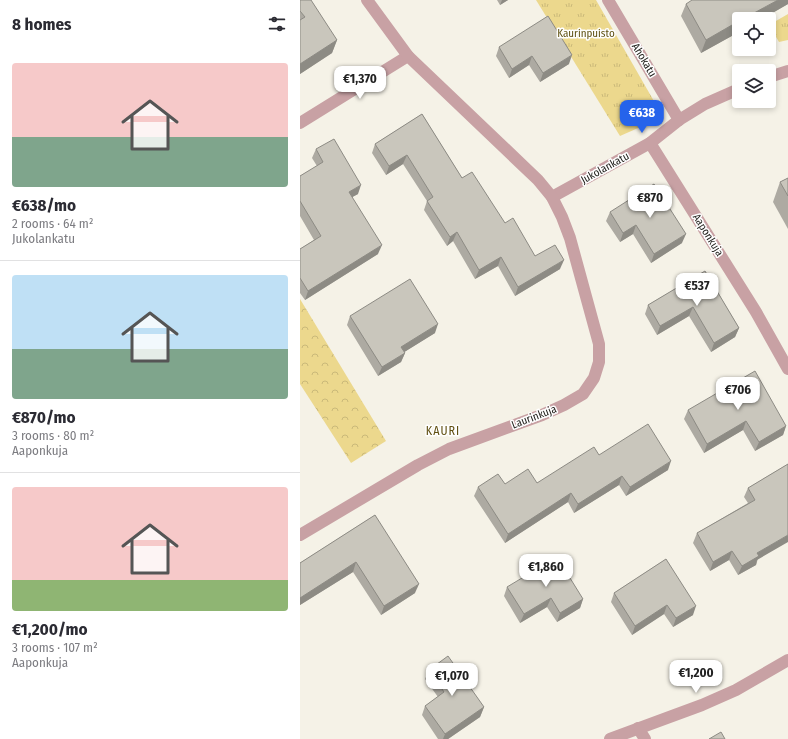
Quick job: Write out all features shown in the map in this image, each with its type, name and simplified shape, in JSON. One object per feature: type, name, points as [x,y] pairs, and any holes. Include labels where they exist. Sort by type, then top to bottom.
[{"type":"street","name":"Laurinkuja","points":[[300,535],[418,465],[449,449],[542,415],[564,405],[583,394],[594,378],[600,362],[599,344],[570,238],[552,197],[538,180],[408,56],[367,0]]},
{"type":"street","name":"Ahokatu","points":[[608,0],[679,120]]},
{"type":"street","points":[[300,123],[408,56]]},
{"type":"street","points":[[776,75],[788,71]]},
{"type":"street","name":"Jukolankatu","points":[[552,197],[650,143],[679,120],[705,104],[732,92]]},
{"type":"street","name":"Aaponkuja","points":[[650,143],[756,312],[788,370]]},
{"type":"street","points":[[610,739],[702,705],[742,686],[788,660]]},
{"type":"street","points":[[638,728],[645,739]]},
{"type":"green space","name":"Kaurinpuisto","points":[[536,0],[596,0],[663,117],[620,136]]},
{"type":"green space","points":[[788,14],[788,40],[779,42],[776,37],[776,21]]},
{"type":"green space","points":[[300,299],[386,441],[351,463],[300,384]]},
{"type":"building","points":[[300,0],[311,0],[337,40],[300,64],[300,20],[305,17],[300,11]]},
{"type":"building","points":[[692,0],[778,0],[756,12],[732,12],[732,25],[706,40],[686,4]]},
{"type":"building","points":[[548,16],[572,55],[543,73],[532,56],[512,69],[499,47]]},
{"type":"building","points":[[422,114],[462,178],[472,172],[505,223],[513,218],[535,256],[555,245],[564,260],[518,287],[501,257],[479,270],[457,232],[450,237],[427,201],[433,197],[407,155],[389,166],[375,144]]},
{"type":"building","points":[[334,139],[361,185],[349,192],[382,245],[308,291],[300,278],[300,249],[321,236],[300,201],[300,176],[323,162],[316,149]]},
{"type":"building","points":[[788,178],[788,196],[780,182]]},
{"type":"building","points":[[654,184],[686,234],[654,254],[636,225],[623,233],[610,212]]},
{"type":"building","points":[[705,271],[739,328],[714,343],[693,307],[660,326],[648,305]]},
{"type":"building","points":[[410,279],[438,324],[401,347],[405,353],[382,367],[350,316]]},
{"type":"building","points":[[755,371],[786,426],[759,442],[746,421],[707,444],[688,410]]},
{"type":"building","points":[[648,424],[671,461],[630,487],[622,476],[578,504],[571,493],[508,534],[478,487],[498,474],[505,484],[528,469],[537,483],[594,447],[599,455]]},
{"type":"building","points":[[788,464],[788,535],[757,553],[759,556],[742,566],[732,551],[713,562],[697,533],[755,500],[748,488]]},
{"type":"building","points":[[375,515],[419,584],[384,606],[356,562],[300,598],[300,563]]},
{"type":"building","points":[[557,557],[583,599],[560,613],[551,598],[524,614],[507,587]]},
{"type":"building","points":[[666,559],[696,606],[676,618],[667,605],[635,626],[614,593]]},
{"type":"building","points":[[448,656],[484,707],[445,734],[425,706],[444,692],[429,670]]},
{"type":"building","points":[[721,732],[725,739],[709,739]]},
{"type":"district","name":"KAURI","points":[[443,431]]}]
